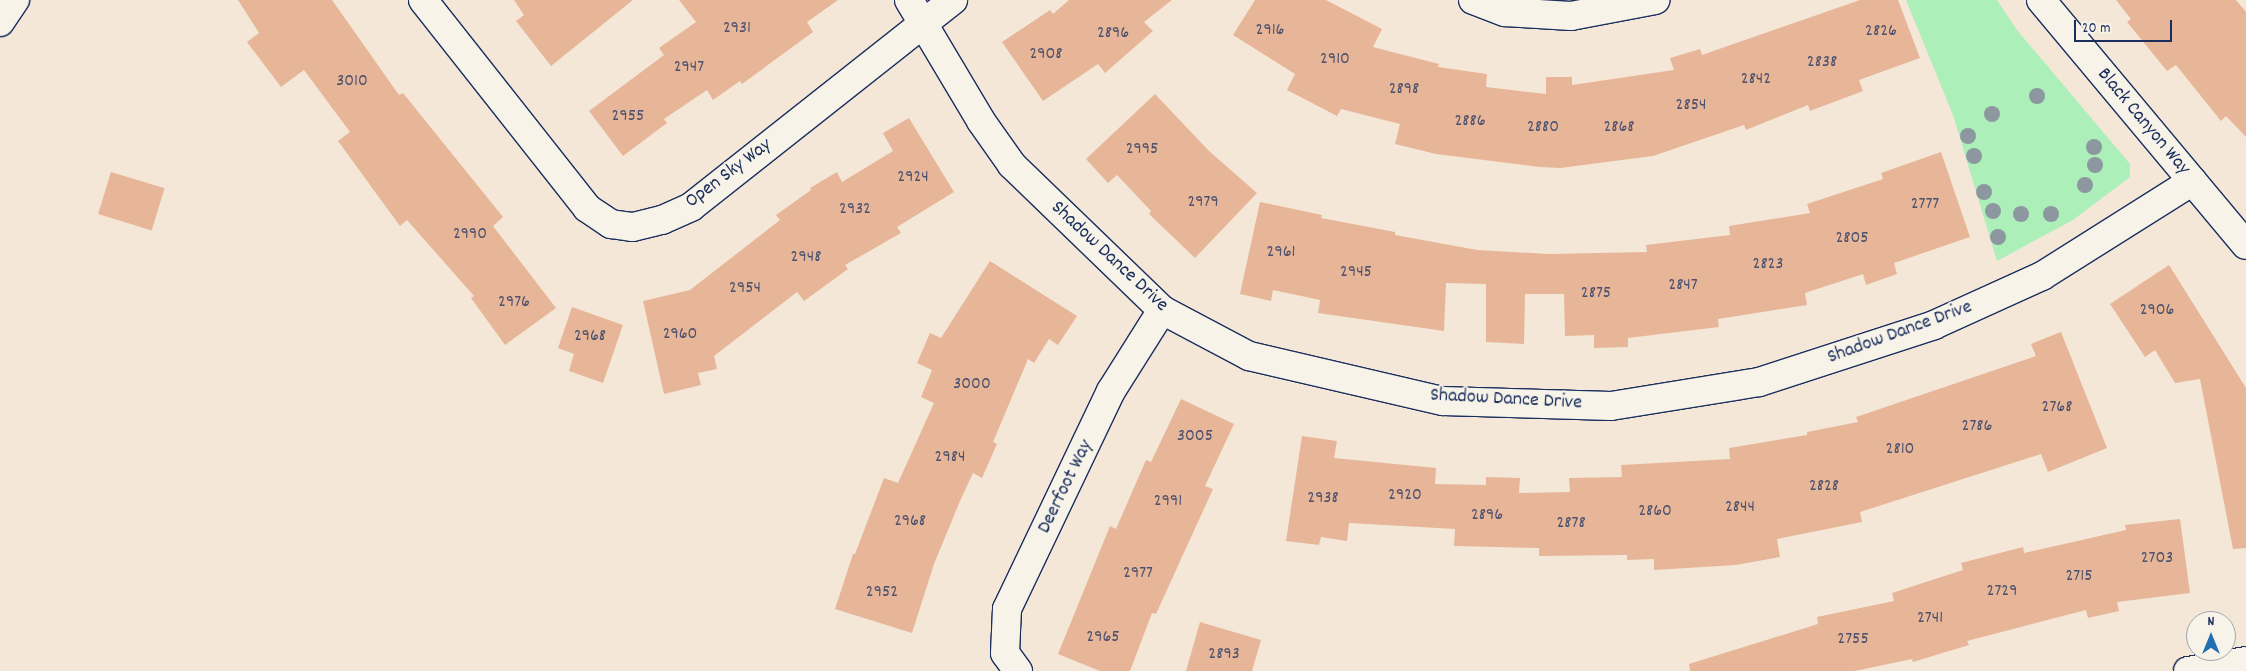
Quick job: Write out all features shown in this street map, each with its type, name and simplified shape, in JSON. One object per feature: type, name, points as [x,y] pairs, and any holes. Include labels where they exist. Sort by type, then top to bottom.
[{"type":"street","points":[[0,22],[15,0]]},
{"type":"street","name":"Open Sky Way","points":[[424,0],[587,208],[611,224],[633,227],[662,220],[691,206],[952,0]]},
{"type":"street","points":[[909,0],[924,23]]},
{"type":"street","points":[[1473,0],[1505,12],[1570,16],[1656,0]]},
{"type":"street","name":"Black Canyon Way","points":[[2041,0],[2246,244]]},
{"type":"street","name":"Shadow Dance Drive","points":[[924,23],[981,121],[1012,165],[1162,310],[1249,356],[1443,401],[1611,406],[1759,382],[1934,325],[2042,276],[2193,181]]},
{"type":"street","name":"Deerfoot Way","points":[[1018,671],[1005,653],[1007,609],[1111,392],[1162,310]]},
{"type":"street","points":[[2188,671],[2246,661]]},
{"type":"green space","points":[[1906,0],[1997,0],[2017,30],[2130,164],[2130,177],[2073,220],[1997,261],[1953,115]]},
{"type":"building","points":[[238,0],[332,0],[399,95],[403,93],[503,217],[493,226],[556,308],[505,345],[471,298],[474,296],[407,220],[400,226],[378,196],[338,141],[350,132],[304,70],[281,87],[247,42],[259,33]]},
{"type":"building","points":[[514,0],[633,0],[551,66],[516,21],[524,15]]},
{"type":"building","points":[[679,0],[838,0],[807,22],[813,32],[742,84],[740,81],[713,100],[707,90],[664,119],[667,123],[623,156],[589,111],[664,55],[659,48],[696,22]]},
{"type":"building","points":[[1069,0],[1172,0],[1144,22],[1153,31],[1105,73],[1098,64],[1043,101],[1002,42],[1050,10],[1053,14]]},
{"type":"building","points":[[1255,0],[1326,0],[1382,29],[1373,47],[1439,64],[1438,67],[1487,74],[1486,87],[1546,94],[1546,77],[1572,77],[1572,85],[1674,70],[1670,58],[1700,49],[1702,55],[1860,0],[1898,0],[1920,58],[1859,80],[1863,91],[1810,111],[1808,105],[1746,130],[1744,125],[1653,156],[1560,168],[1539,167],[1436,154],[1395,144],[1400,124],[1341,109],[1337,116],[1287,90],[1295,74],[1233,35]]},
{"type":"building","points":[[2116,0],[2236,0],[2246,12],[2246,137],[2226,116],[2221,121],[2176,65],[2167,71],[2127,22],[2131,19]]},
{"type":"building","points":[[1155,94],[1209,151],[1257,193],[1195,258],[1149,214],[1151,211],[1117,175],[1108,183],[1086,159]]},
{"type":"building","points":[[909,118],[954,192],[897,227],[901,233],[845,265],[848,269],[804,301],[797,292],[714,356],[717,369],[698,373],[701,385],[664,394],[643,301],[690,290],[780,220],[776,215],[811,190],[810,188],[837,172],[842,182],[893,151],[883,133]]},
{"type":"building","points":[[1941,152],[1970,237],[1894,263],[1897,274],[1866,285],[1863,274],[1805,293],[1807,305],[1718,319],[1719,327],[1628,338],[1628,347],[1594,348],[1594,335],[1565,336],[1564,294],[1525,294],[1524,344],[1486,342],[1486,284],[1446,283],[1444,331],[1318,313],[1320,300],[1273,290],[1271,301],[1240,294],[1260,202],[1322,215],[1321,218],[1395,232],[1395,235],[1477,250],[1549,254],[1647,252],[1646,245],[1730,235],[1729,226],[1810,213],[1807,204],[1883,179],[1881,173]]},
{"type":"building","points":[[111,172],[165,188],[152,230],[98,214]]},
{"type":"building","points":[[990,261],[1077,316],[1058,345],[1049,339],[1034,363],[1028,359],[993,442],[997,444],[982,478],[973,473],[960,501],[934,564],[912,633],[835,609],[853,554],[855,554],[884,478],[898,483],[934,403],[921,397],[932,370],[917,363],[930,333],[941,338]]},
{"type":"building","points":[[2169,265],[2246,388],[2246,548],[2233,549],[2200,379],[2175,383],[2155,350],[2145,357],[2110,304]]},
{"type":"building","points":[[572,307],[623,325],[603,383],[569,371],[574,354],[558,348]]},
{"type":"building","points":[[2061,332],[2107,448],[2048,472],[2041,454],[1860,512],[1862,522],[1777,539],[1780,557],[1736,565],[1654,570],[1654,559],[1627,560],[1627,555],[1539,556],[1539,548],[1454,546],[1455,529],[1349,523],[1347,541],[1321,537],[1319,545],[1286,541],[1302,436],[1337,441],[1334,458],[1436,468],[1435,484],[1486,485],[1486,477],[1520,478],[1519,493],[1570,492],[1569,478],[1622,477],[1621,465],[1730,459],[1729,448],[1807,435],[1807,432],[1858,422],[1856,417],[2036,356],[2031,344]]},
{"type":"building","points":[[1181,399],[1234,424],[1205,486],[1213,489],[1156,614],[1152,613],[1130,671],[1100,671],[1058,654],[1110,526],[1116,529],[1146,460],[1151,462]]},
{"type":"building","points":[[2180,519],[2190,593],[2117,602],[2119,611],[2088,618],[2086,610],[1967,641],[1969,645],[1913,662],[1912,659],[1855,671],[1690,671],[1689,664],[1818,624],[1817,617],[1894,601],[1892,593],[1963,570],[1961,563],[2023,547],[2024,553],[2126,530],[2125,525]]},
{"type":"building","points":[[1200,622],[1261,640],[1252,671],[1186,671]]}]
